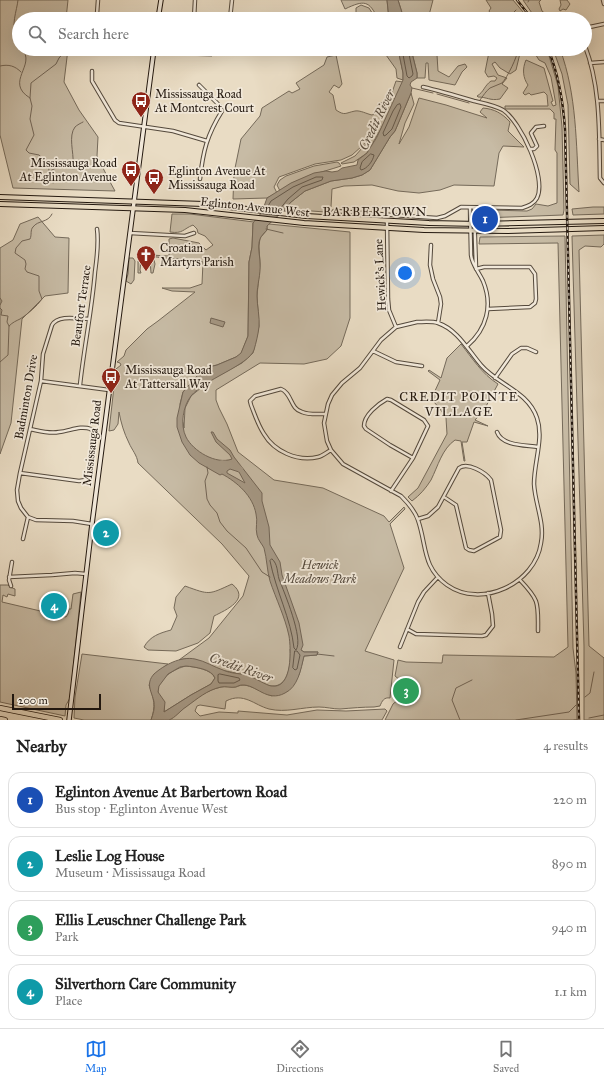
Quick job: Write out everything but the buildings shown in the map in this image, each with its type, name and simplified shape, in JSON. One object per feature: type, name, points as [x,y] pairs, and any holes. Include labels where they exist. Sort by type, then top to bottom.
[{"type":"highway","points":[[0,708],[60,720]]},
{"type":"highway","points":[[0,719],[5,720]]},
{"type":"main road","points":[[159,12],[160,0]]},
{"type":"main road","name":"Mississauga Road","points":[[69,720],[92,524],[153,56]]},
{"type":"main road","name":"Eglinton Avenue West","points":[[0,197],[134,200],[204,204],[306,216],[387,221],[472,224],[604,221]]},
{"type":"main road","name":"Eglinton Avenue West","points":[[0,204],[185,210],[304,223],[386,229],[472,231],[604,228]]},
{"type":"street","points":[[97,12],[98,0]]},
{"type":"street","points":[[194,0],[194,12]]},
{"type":"street","points":[[231,12],[232,0]]},
{"type":"street","points":[[603,0],[604,4]]},
{"type":"street","points":[[592,27],[604,24]]},
{"type":"street","points":[[588,56],[598,101],[600,178],[604,183]]},
{"type":"street","points":[[590,63],[604,62]]},
{"type":"street","points":[[92,71],[92,82],[115,120],[122,124],[174,131],[207,141]]},
{"type":"street","points":[[199,85],[222,109],[207,141],[203,155],[200,179]]},
{"type":"street","points":[[328,217],[334,211],[437,218],[443,217],[461,207],[522,208],[536,200],[539,184],[530,149],[521,131],[503,110],[488,104],[423,87]]},
{"type":"street","points":[[598,101],[604,101]]},
{"type":"street","points":[[530,149],[534,150],[537,146],[531,133],[536,127],[544,126]]},
{"type":"street","points":[[599,139],[604,140]]},
{"type":"street","points":[[470,208],[472,224]]},
{"type":"street","points":[[467,346],[480,331],[488,308],[485,288],[472,261],[471,255],[474,208]]},
{"type":"street","name":"Hewick's Lane","points":[[387,221],[388,299],[389,310],[396,327]]},
{"type":"street","name":"Beaufort Terrace","points":[[80,385],[84,347],[90,319],[98,240],[97,229]]},
{"type":"street","points":[[472,231],[476,270]]},
{"type":"street","points":[[129,233],[185,236],[194,233]]},
{"type":"street","points":[[431,245],[430,265],[441,304],[438,323]]},
{"type":"street","points":[[476,270],[484,267],[530,267],[535,274],[536,299],[533,305],[530,307],[488,308]]},
{"type":"street","name":"Badminton Drive","points":[[28,516],[18,502],[17,490],[41,381],[43,354],[53,322],[60,318],[90,319]]},
{"type":"street","points":[[417,322],[438,323],[457,336],[467,346],[481,365],[495,378],[521,395],[532,407],[539,423],[534,484],[542,530],[541,544],[535,562],[520,580],[498,590],[488,593],[468,594],[458,591],[438,577],[427,560],[418,519],[408,503],[401,496],[348,468],[331,450],[324,432],[325,414],[332,395],[342,383],[360,368],[381,340],[396,327],[417,322]]},
{"type":"street","points":[[495,378],[512,354],[516,351],[527,348],[536,352]]},
{"type":"street","points":[[373,351],[396,362],[422,366]]},
{"type":"street","points":[[41,381],[109,390]]},
{"type":"street","points":[[325,414],[303,413],[295,409],[287,393],[281,388],[255,396],[250,401],[264,435],[281,451],[291,456],[310,458],[321,456],[331,450]]},
{"type":"street","points":[[391,491],[413,458],[428,429],[427,422],[391,400],[387,399],[381,402],[365,418],[364,426],[366,429],[390,445],[413,458]]},
{"type":"street","points":[[20,473],[79,481],[86,480],[89,474],[94,437],[91,429],[82,427],[50,433],[30,429]]},
{"type":"street","points":[[497,432],[499,438],[506,441],[538,447]]},
{"type":"street","points":[[418,519],[433,512],[444,497],[459,468],[462,466],[470,466],[486,475],[491,480],[501,530],[500,536],[474,551],[466,548],[456,505],[444,497]]},
{"type":"street","points":[[23,539],[28,516],[41,521],[66,520],[92,524]]},
{"type":"street","points":[[11,586],[9,577],[12,562]]},
{"type":"street","points":[[9,577],[75,573],[86,574]]},
{"type":"street","points":[[400,647],[422,596],[438,577]]},
{"type":"street","points":[[520,580],[532,593],[537,602],[538,631]]},
{"type":"street","points":[[407,629],[416,634],[486,635],[493,626],[488,593]]},
{"type":"green space","points":[[0,0],[68,0],[67,12],[12,12],[12,56],[67,56],[64,82],[79,110],[98,137],[97,156],[115,191],[13,188],[0,135]]},
{"type":"green space","points":[[341,0],[387,0],[388,12],[374,12],[369,5],[361,3],[345,9]]},
{"type":"green space","points":[[398,0],[433,0],[430,12],[402,12]]},
{"type":"green space","points":[[486,0],[513,0],[523,12],[490,12],[491,8]]},
{"type":"green space","points":[[523,0],[541,0],[539,2],[543,12],[531,12]]},
{"type":"green space","points":[[560,0],[567,0],[570,4],[566,10],[563,9],[560,11]]},
{"type":"green space","points":[[361,5],[369,8],[372,12],[356,12],[356,8]]},
{"type":"green space","points":[[336,56],[342,84],[339,88],[334,85],[329,92],[333,95],[336,110],[341,113],[345,114],[357,111],[372,115],[374,114],[379,103],[389,101],[396,81],[403,82],[383,125],[367,153],[354,162],[341,163],[355,156],[372,137],[352,155],[341,160],[315,164],[279,177],[274,187],[277,193],[267,198],[233,199],[234,173],[241,139],[260,116],[262,108],[289,91],[292,93],[300,89],[296,83],[324,65],[327,57]]},
{"type":"green space","points":[[387,56],[399,56],[403,80],[397,78],[396,69]]},
{"type":"green space","points":[[413,56],[437,56],[438,71],[449,77],[458,66],[465,64],[467,67],[462,72],[455,85],[429,80],[428,63],[426,63],[425,78],[417,78]]},
{"type":"green space","points":[[488,56],[519,56],[516,70],[510,74],[500,68],[495,62],[492,64],[498,75],[507,78],[502,84],[508,88],[500,99],[477,96],[491,81],[495,81],[497,78],[494,76],[488,77],[485,72]]},
{"type":"green space","points":[[536,56],[549,56],[558,86],[562,127],[563,215],[482,218],[480,212],[488,210],[527,211],[532,209],[536,204],[548,206],[557,203],[557,153],[555,150],[556,119],[554,119],[554,113],[550,109],[505,109],[505,106],[548,106],[547,95],[544,92],[531,95],[529,93],[525,95],[523,93],[528,85],[524,73],[526,60],[544,68],[553,101],[551,102],[553,106],[556,105],[551,77],[545,63],[539,60]]},
{"type":"green space","points":[[556,56],[562,56],[570,84],[575,120],[579,192],[570,184],[568,105],[562,74]]},
{"type":"green space","points":[[411,93],[414,104],[405,123],[399,144],[409,127],[419,98],[487,118],[480,112],[483,108],[498,112],[510,122],[508,131],[524,147],[503,146],[499,153],[494,186],[454,185],[440,190],[419,193],[398,191],[372,185],[344,186],[332,189],[331,207],[325,212],[285,209],[305,191],[331,181],[362,175],[370,170],[395,131]]},
{"type":"green space","points":[[337,162],[341,166],[302,179],[280,191],[277,185],[280,180],[286,176],[314,166]]},
{"type":"green space","points":[[604,207],[604,214],[573,215],[572,209]]},
{"type":"green space","name":"Hewick Meadows Park","points":[[172,214],[190,214],[254,222],[249,262],[248,336],[241,354],[217,365],[205,368],[183,392],[180,404],[184,428],[185,408],[191,396],[212,379],[242,363],[253,353],[259,326],[257,296],[260,264],[259,246],[260,238],[267,230],[267,226],[269,224],[350,232],[350,318],[341,346],[327,359],[304,364],[260,363],[216,390],[216,400],[238,452],[274,480],[323,488],[384,516],[389,522],[404,507],[405,509],[390,524],[404,568],[365,651],[394,660],[390,698],[386,698],[380,706],[374,707],[340,709],[313,707],[275,710],[269,709],[249,700],[238,698],[226,701],[225,709],[200,705],[197,706],[195,711],[200,716],[219,712],[238,713],[238,711],[287,715],[317,710],[346,711],[385,709],[387,711],[382,720],[169,720],[200,696],[221,687],[246,685],[272,696],[299,675],[304,656],[317,655],[318,652],[304,652],[301,650],[290,649],[290,660],[286,678],[278,685],[272,686],[264,684],[250,676],[220,669],[198,660],[179,660],[209,638],[243,596],[249,576],[222,544],[138,463],[136,455],[124,432],[119,412],[118,424],[114,430],[109,431],[116,369],[121,365],[117,362],[124,356],[126,350],[147,329],[195,292],[172,291],[162,288],[190,288],[202,284],[203,262],[150,255],[169,256],[169,239],[173,238],[199,243],[206,250],[213,245],[205,236],[198,233],[197,229],[193,225],[180,232],[170,232]]},
{"type":"green space","points":[[38,217],[55,237],[69,238],[68,293],[45,296],[22,319],[11,423],[0,454],[0,248],[13,240],[20,224]]},
{"type":"green space","points":[[604,235],[604,244],[601,247],[585,246],[579,250],[589,646],[604,658],[604,720],[584,720],[584,646],[572,236]]},
{"type":"green space","points":[[565,236],[573,648],[576,673],[577,720],[385,720],[393,704],[411,689],[395,676],[398,660],[406,662],[442,663],[443,655],[554,657],[568,647],[558,243],[479,244],[480,237]]},
{"type":"green space","points":[[129,258],[133,258],[135,261],[134,280],[131,284],[126,281]]},
{"type":"green space","points":[[143,258],[154,260],[155,264],[153,273],[151,273],[150,260],[144,259],[141,261],[141,273],[138,273],[138,261]]},
{"type":"green space","points":[[461,344],[482,371],[498,384],[484,410],[475,420],[488,426],[474,422],[467,442],[462,442],[465,461],[461,441],[455,440],[447,448],[425,489],[412,501],[408,497],[418,488],[447,434],[446,418],[434,402],[434,393],[440,380],[428,371],[429,370],[441,378],[447,358]]},
{"type":"green space","points":[[232,584],[237,589],[239,594],[238,599],[225,611],[214,616],[210,633],[198,643],[176,651],[148,650],[144,647],[152,638],[171,630],[177,616],[174,608],[176,597],[185,586],[200,591],[213,592]]},
{"type":"green space","points":[[0,585],[8,585],[15,589],[15,596],[8,594],[7,597],[3,595],[2,602],[66,617],[69,609],[71,609],[73,594],[81,592],[70,698],[66,705],[65,716],[0,702]]},
{"type":"green space","points":[[82,654],[168,664],[155,674],[149,685],[154,702],[154,711],[151,720],[84,720],[74,718],[75,697]]},
{"type":"green space","points":[[186,666],[210,672],[215,678],[211,684],[164,712],[158,687],[163,679],[172,672]]},
{"type":"water","points":[[387,0],[398,0],[402,12],[388,12]]},
{"type":"water","name":"Credit River","points":[[399,56],[413,56],[417,78],[411,82],[411,93],[395,131],[370,170],[362,175],[331,181],[305,191],[291,202],[267,226],[267,230],[259,242],[260,267],[257,296],[259,327],[254,350],[244,361],[197,390],[188,400],[183,416],[183,427],[186,437],[199,452],[219,460],[232,459],[230,455],[216,442],[211,432],[213,432],[217,439],[230,450],[262,493],[262,501],[269,527],[270,545],[280,562],[282,575],[299,623],[303,645],[301,650],[304,652],[318,652],[317,655],[304,656],[296,682],[293,687],[285,693],[273,696],[267,695],[247,685],[221,687],[202,695],[169,720],[151,720],[154,711],[154,702],[150,688],[151,678],[163,667],[179,660],[190,658],[199,660],[226,671],[249,676],[271,686],[278,685],[283,682],[287,675],[290,658],[289,636],[270,581],[264,548],[257,535],[257,517],[252,501],[239,485],[222,474],[220,475],[199,463],[190,455],[182,442],[177,427],[177,418],[183,392],[205,368],[217,365],[236,357],[241,353],[248,336],[249,262],[252,247],[253,223],[262,212],[267,198],[291,183],[314,173],[338,171],[342,168],[357,165],[358,160],[367,153],[377,137],[403,80]],"holes":[[[230,469],[239,472],[245,483],[227,473]],[[186,666],[210,672],[213,675],[215,678],[211,684],[164,712],[165,702],[158,692],[159,686],[168,674],[180,667]]]},
{"type":"water","points":[[211,318],[225,322],[223,327],[210,323]]},
{"type":"waterway","points":[[15,12],[18,0]]},
{"type":"waterway","points":[[26,56],[20,86],[23,92],[30,98],[32,106],[30,119],[34,135],[26,150],[29,153],[39,155],[42,158],[48,168],[53,183]]},
{"type":"waterway","points":[[30,98],[31,83],[56,64],[61,56]]},
{"type":"waterway","points":[[480,100],[490,88],[502,83],[516,56]]},
{"type":"waterway","points":[[0,66],[12,66],[21,72]]},
{"type":"waterway","points":[[412,88],[433,93]]},
{"type":"waterway","points":[[437,94],[469,103]]},
{"type":"waterway","points":[[50,171],[56,168],[71,166],[73,163],[73,131],[76,126],[83,122]]},
{"type":"waterway","points":[[0,362],[8,355],[9,326],[29,312],[42,299],[39,291],[39,276],[27,272],[25,269],[25,260],[15,253],[16,248],[22,241],[30,239],[32,228],[35,225],[48,219],[52,214]]},
{"type":"waterway","points":[[266,229],[283,233]]},
{"type":"waterway","points":[[0,298],[2,301],[0,305]]},
{"type":"waterway","points":[[0,308],[2,310],[1,315],[8,316],[7,322],[9,326]]},
{"type":"waterway","name":"Credit River","points":[[222,463],[234,465],[240,469]]},
{"type":"waterway","points":[[207,467],[208,473],[205,481],[207,499],[210,505],[217,513],[220,522],[227,531],[246,548],[262,572],[270,577]]},
{"type":"waterway","points":[[317,654],[334,656]]},
{"type":"waterway","points":[[585,697],[590,693],[594,672]]},
{"type":"waterway","points":[[460,720],[452,700],[456,688],[472,680]]},
{"type":"waterway","points":[[516,720],[569,712],[576,705]]},
{"type":"waterway","points":[[589,718],[604,715]]},
{"type":"railway","points":[[517,0],[526,12]]},
{"type":"railway","points":[[550,56],[560,88],[565,129],[579,720]]},
{"type":"place","name":"Mississauga Road At Montcrest Court","points":[[141,118]]},
{"type":"place","name":"Mississauga Road At Eglinton Avenue","points":[[131,187]]},
{"type":"place","name":"Eglinton Avenue At Mississauga Road","points":[[154,195]]},
{"type":"place","name":"Eglinton Avenue At Barbertown Road","points":[[485,219]]},
{"type":"place","name":"Croatian Martyrs Parish","points":[[146,272]]},
{"type":"place","name":"Mississauga Road At Tattersall Way","points":[[111,394]]},
{"type":"place","name":"Leslie Log House","points":[[106,533]]},
{"type":"place","name":"Silverthorn Care Community","points":[[54,606]]},
{"type":"place","name":"Ellis Leuschner Challenge Park","points":[[406,691]]},
{"type":"district","name":"BARBERTOWN","points":[[375,212]]},
{"type":"district","name":"CREDIT POINTE VILLAGE","points":[[459,404]]}]
